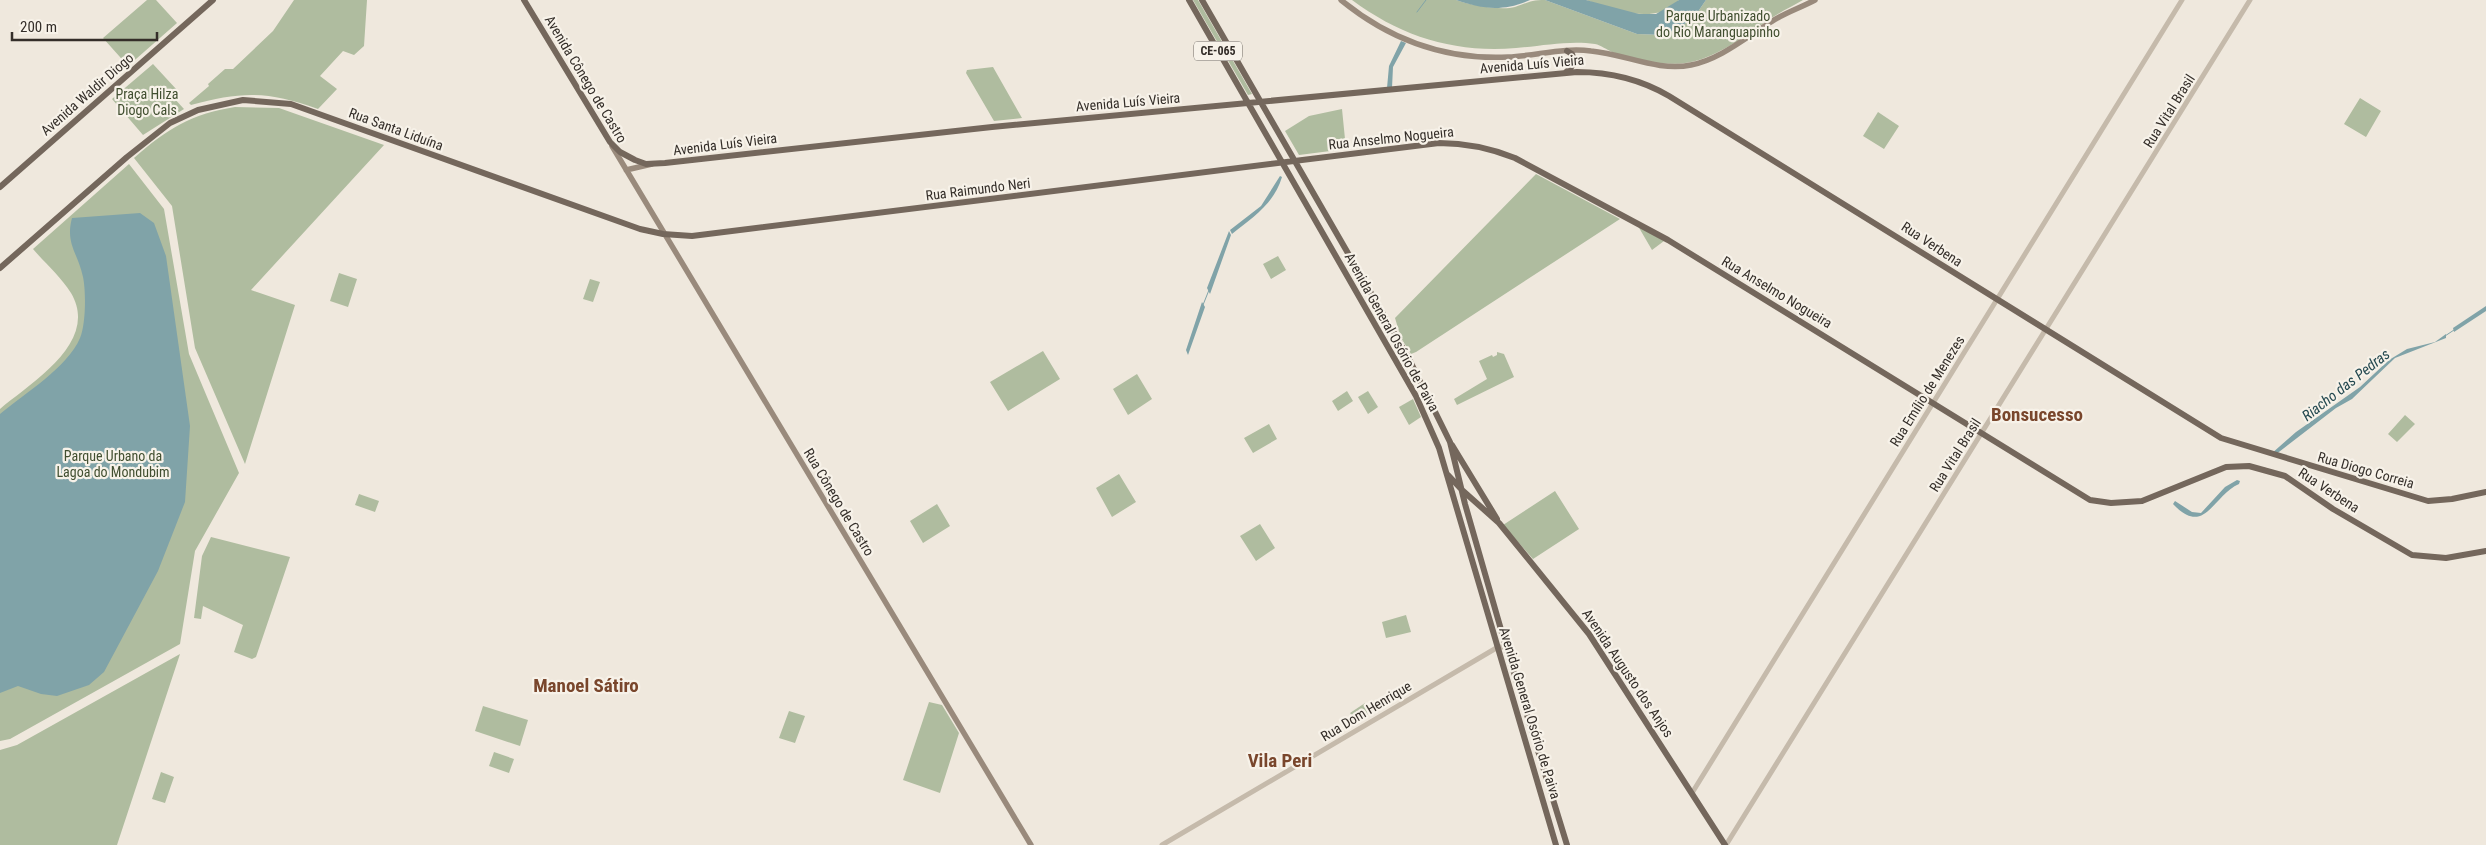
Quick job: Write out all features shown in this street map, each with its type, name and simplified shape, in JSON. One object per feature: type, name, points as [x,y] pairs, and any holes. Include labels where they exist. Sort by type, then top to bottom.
[{"type":"main road","name":"Avenida Waldir Diogo","points":[[0,187],[213,0]]},
{"type":"main road","name":"Avenida Cônego de Castro","points":[[524,0],[626,170]]},
{"type":"main road","name":"Avenida General Osório de Paiva","points":[[1189,0],[1416,396],[1439,448],[1556,845]]},
{"type":"main road","name":"Avenida General Osório de Paiva","points":[[1202,0],[1409,359],[1450,442],[1506,647],[1567,845]]},
{"type":"main road","points":[[1341,0],[1377,26],[1409,42],[1434,50],[1481,57],[1592,51],[1663,67],[1691,65],[1715,56],[1745,40],[1772,21],[1815,0]]},
{"type":"main road","points":[[1564,73],[1570,70],[1574,62],[1572,54],[1567,51]]},
{"type":"main road","name":"Avenida Luís Vieira","points":[[626,170],[654,164],[834,143],[1564,73],[1605,72]]},
{"type":"main road","name":"Rua Verbena","points":[[1605,72],[1640,82],[1669,96],[2204,428],[2241,446]]},
{"type":"main road","name":"Rua Santa Liduína","points":[[0,268],[127,157],[170,123],[198,110],[243,100],[284,103],[640,229],[663,234]]},
{"type":"main road","name":"Avenida Luís Vieira","points":[[610,142],[630,158],[654,164]]},
{"type":"main road","name":"Rua Anselmo Nogueira","points":[[1295,162],[1439,143],[1466,144],[1495,150],[1549,174],[1668,240],[2090,500],[2098,502],[2142,502],[2226,467]]},
{"type":"main road","name":"Rua Raimundo Neri","points":[[663,234],[692,236],[729,232],[1295,162]]},
{"type":"main road","name":"Rua Cônego de Castro","points":[[626,170],[1031,845]]},
{"type":"main road","name":"Avenida Augusto dos Anjos","points":[[1450,442],[1495,514],[1498,523]]},
{"type":"main road","name":"Rua Diogo Correia","points":[[2241,446],[2428,501],[2452,500],[2486,492]]},
{"type":"main road","name":"Rua Verbena","points":[[2226,467],[2249,466],[2285,476],[2333,509],[2412,555],[2446,558],[2486,551]]},
{"type":"main road","name":"Avenida Augusto dos Anjos","points":[[1446,473],[1498,523],[1589,634],[1726,845]]},
{"type":"street","name":"Rua Emílio de Menezes","points":[[1692,793],[2182,0]]},
{"type":"street","name":"Rua Vital Brasil","points":[[1726,845],[2250,0]]},
{"type":"street","points":[[1498,647],[1506,647]]},
{"type":"street","name":"Rua Dom Henrique","points":[[1162,845],[1498,647]]},
{"type":"green space","points":[[147,0],[156,0],[177,23],[128,66],[103,38]]},
{"type":"green space","points":[[294,0],[367,0],[364,46],[354,55],[343,51],[320,76],[337,89],[318,109],[284,99],[255,95],[225,97],[191,105],[189,103],[225,69],[233,69],[273,31]]},
{"type":"green space","points":[[1193,0],[1198,0],[1252,94],[1248,95]]},
{"type":"green space","name":"Parque Urbanizado do Rio Maranguapinho","points":[[1352,0],[1456,0],[1494,8],[1509,8],[1532,1],[1545,0],[1637,34],[1664,35],[1681,27],[1697,13],[1706,0],[1803,0],[1776,15],[1721,51],[1691,62],[1672,64],[1630,58],[1597,45],[1585,43],[1493,49],[1450,45],[1410,33],[1390,24]]},
{"type":"green space","name":"Parque Urbanizado do Rio Maranguapinho","points":[[1586,0],[1679,0],[1670,8],[1659,12],[1634,14]]},
{"type":"green space","name":"Praça Hilza Diogo Cals","points":[[153,64],[177,90],[172,96],[184,109],[143,135],[112,99]]},
{"type":"green space","points":[[993,67],[1022,118],[994,121],[966,73],[967,70]]},
{"type":"green space","points":[[2360,98],[2381,111],[2366,137],[2344,124]]},
{"type":"green space","points":[[235,107],[279,108],[384,145],[251,290],[295,305],[245,464],[195,348],[172,206],[134,158],[180,124],[205,114]]},
{"type":"green space","points":[[1342,109],[1346,149],[1299,155],[1285,131],[1309,116]]},
{"type":"green space","points":[[1878,112],[1899,126],[1884,149],[1863,136]]},
{"type":"green space","name":"Parque Urbano da Lagoa do Mondubim","points":[[129,164],[164,209],[189,354],[239,473],[195,551],[180,644],[10,739],[0,741],[0,409],[29,386],[58,359],[70,344],[77,328],[78,311],[71,293],[33,249]]},
{"type":"green space","points":[[1536,174],[1620,219],[1411,354],[1401,338],[1395,318]]},
{"type":"green space","points":[[1638,226],[1664,241],[1652,250]]},
{"type":"green space","points":[[1278,256],[1286,270],[1271,279],[1263,264]]},
{"type":"green space","points":[[339,273],[357,279],[348,307],[330,301]]},
{"type":"green space","points":[[590,279],[600,282],[593,302],[583,299]]},
{"type":"green space","points":[[1043,351],[1060,379],[1008,411],[990,382]]},
{"type":"green space","points":[[1497,352],[1504,354],[1514,377],[1457,405],[1454,399],[1487,379],[1479,361],[1492,355],[1493,357],[1497,355]]},
{"type":"green space","points":[[1137,374],[1152,399],[1128,415],[1113,389]]},
{"type":"green space","points":[[1347,391],[1353,401],[1338,411],[1332,401]]},
{"type":"green space","points":[[1368,391],[1378,407],[1368,414],[1358,397]]},
{"type":"green space","points":[[1413,399],[1421,417],[1409,425],[1399,407]]},
{"type":"green space","points":[[2405,415],[2415,424],[2397,442],[2388,434]]},
{"type":"green space","points":[[1269,424],[1277,439],[1253,453],[1244,438]]},
{"type":"green space","points":[[1119,474],[1136,502],[1112,517],[1096,488]]},
{"type":"green space","points":[[1555,491],[1579,529],[1533,559],[1503,525]]},
{"type":"green space","points":[[359,494],[379,501],[375,512],[355,505]]},
{"type":"green space","points":[[937,504],[950,526],[923,543],[910,521]]},
{"type":"green space","points":[[1260,524],[1275,548],[1256,561],[1240,536]]},
{"type":"green space","points":[[211,537],[290,557],[256,657],[252,659],[234,652],[243,625],[203,606],[201,619],[194,618],[202,556]]},
{"type":"green space","points":[[1406,615],[1411,632],[1386,638],[1382,622]]},
{"type":"green space","points":[[180,654],[117,845],[0,845],[0,750],[17,745]]},
{"type":"green space","points":[[929,702],[942,705],[959,733],[940,793],[903,780]]},
{"type":"green space","points":[[1365,703],[1368,717],[1358,723],[1350,713]]},
{"type":"green space","points":[[483,706],[528,720],[520,746],[475,731]]},
{"type":"green space","points":[[789,711],[805,716],[795,743],[779,738]]},
{"type":"green space","points":[[494,752],[514,759],[509,773],[489,766]]},
{"type":"green space","points":[[161,772],[174,777],[165,803],[152,799]]},
{"type":"water","points":[[1456,0],[1530,0],[1502,8],[1493,8]]},
{"type":"water","points":[[1545,0],[1586,0],[1639,14],[1656,14],[1679,0],[1706,0],[1697,13],[1681,27],[1664,35],[1637,34]]},
{"type":"water","points":[[1401,41],[1406,43],[1393,67],[1392,88],[1387,88],[1389,66]]},
{"type":"water","points":[[1280,176],[1282,177],[1274,195],[1255,216],[1232,234],[1230,230],[1261,206]]},
{"type":"water","name":"Parque Urbano da Lagoa do Mondubim","points":[[140,213],[154,223],[166,256],[190,426],[185,502],[158,571],[104,672],[89,685],[57,696],[41,694],[18,686],[0,693],[0,414],[56,370],[74,349],[80,338],[85,308],[85,290],[81,269],[71,242],[70,227],[72,218]]},
{"type":"water","points":[[1229,231],[1231,235],[1210,294],[1207,288]]},
{"type":"water","points":[[1202,302],[1205,307],[1188,355],[1186,350]]},
{"type":"water","points":[[2486,306],[2486,311],[2454,332],[2453,328]]},
{"type":"water","points":[[2446,334],[2446,338],[2395,358],[2352,399],[2336,408],[2275,455],[2271,454],[2296,432],[2360,387],[2389,360],[2407,349],[2435,342]]},
{"type":"water","points":[[2237,480],[2240,481],[2239,484],[2230,489],[2201,516],[2193,517],[2184,513],[2173,504],[2175,501],[2192,512],[2201,513],[2225,487]]},
{"type":"waterway","points":[[1417,12],[1426,0]]},
{"type":"waterway","points":[[1203,305],[1209,290]]},
{"type":"waterway","name":"Riacho das Pedras","points":[[2445,336],[2454,330]]},
{"type":"district","name":"Bonsucesso","points":[[2037,414]]},
{"type":"district","name":"Manoel Sátiro","points":[[586,685]]},
{"type":"district","name":"Vila Peri","points":[[1280,760]]}]
